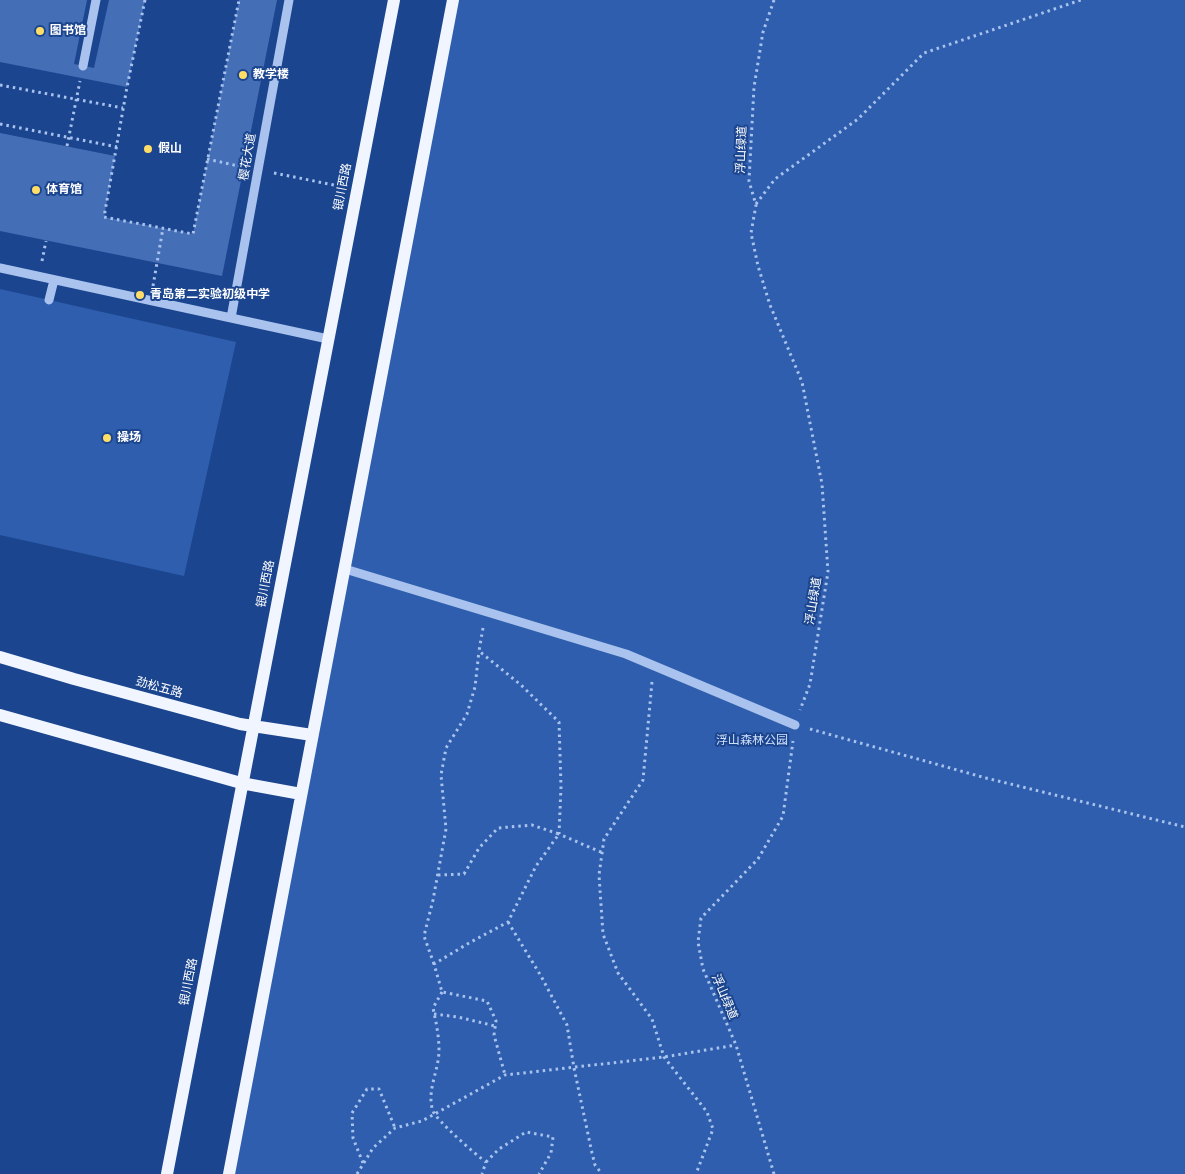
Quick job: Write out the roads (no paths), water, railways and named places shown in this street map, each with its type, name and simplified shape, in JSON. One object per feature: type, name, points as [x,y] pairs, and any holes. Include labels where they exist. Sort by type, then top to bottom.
[{"type":"main road","name":"银川西路","points":[[167,1174],[252,726],[394,0]]},
{"type":"main road","points":[[229,1174],[312,736],[346,569],[453,0]]},
{"type":"main road","name":"劲松五路","points":[[0,657],[83,682],[240,724],[312,736]]},
{"type":"main road","points":[[0,715],[241,783],[301,794]]},
{"type":"street","points":[[83,66],[96,0]]},
{"type":"street","name":"樱花大道","points":[[231,318],[289,0]]},
{"type":"street","points":[[0,268],[328,339]]},
{"type":"street","points":[[49,300],[54,280]]},
{"type":"street","points":[[346,569],[626,654],[795,725]]},
{"type":"place","name":"图书馆","points":[[40,31]]},
{"type":"place","name":"教学楼","points":[[243,75]]},
{"type":"place","name":"假山","points":[[148,149]]},
{"type":"place","name":"体育馆","points":[[36,190]]},
{"type":"place","name":"青岛第二实验初级中学","points":[[140,295]]},
{"type":"place","name":"操场","points":[[107,438]]},
{"type":"park label","name":"浮山森林公园","points":[[752,741]]}]
